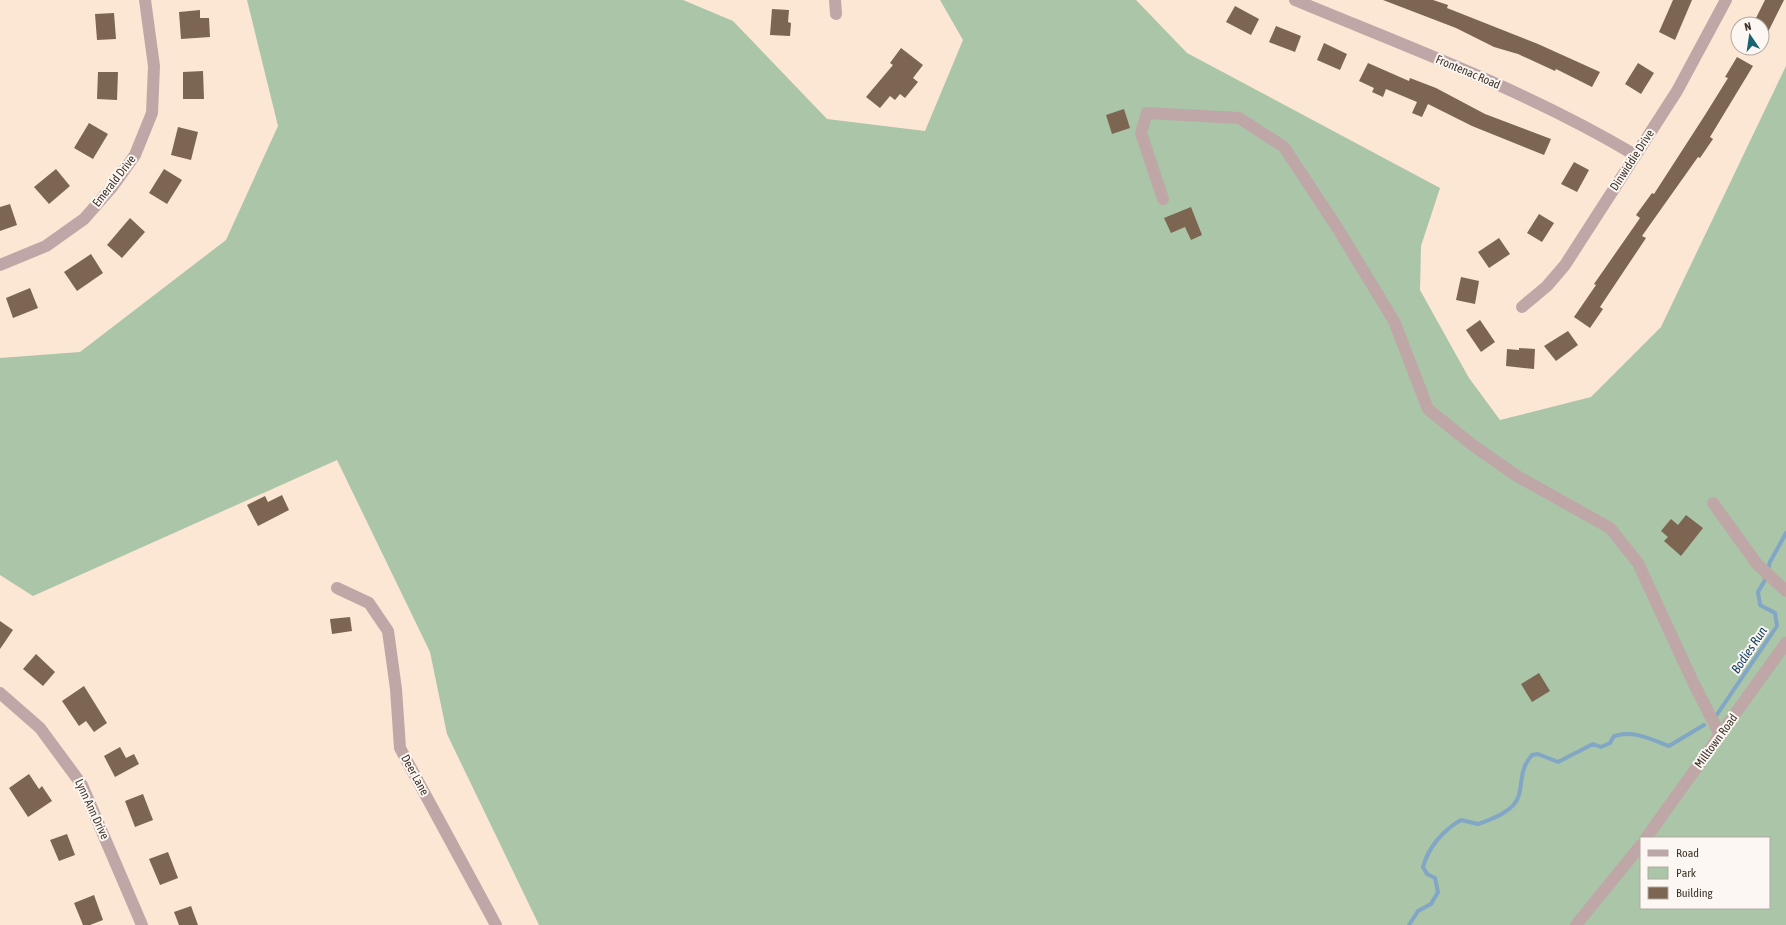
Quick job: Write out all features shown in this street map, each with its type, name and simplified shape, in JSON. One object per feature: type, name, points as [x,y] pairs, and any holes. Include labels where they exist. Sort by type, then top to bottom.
[{"type":"street","name":"Emerald Drive","points":[[0,265],[46,246],[84,219],[113,186],[135,155],[152,113],[154,66],[145,0]]},
{"type":"street","points":[[835,0],[836,14]]},
{"type":"street","name":"Frontenac Road","points":[[1295,0],[1494,82],[1590,128],[1635,155]]},
{"type":"street","name":"Dinwiddie Drive","points":[[1522,307],[1547,286],[1565,265],[1677,92],[1726,0]]},
{"type":"street","points":[[1163,199],[1141,133],[1147,113],[1239,118],[1284,147],[1338,229],[1394,321],[1428,408],[1472,444],[1518,476],[1610,528],[1638,563],[1693,682],[1720,735]]},
{"type":"street","points":[[1713,503],[1756,564],[1783,588]]},
{"type":"street","name":"Deer Lane","points":[[337,588],[369,603],[388,632],[396,689],[400,748],[496,925]]},
{"type":"street","name":"Milltown Road","points":[[1647,837],[1786,643]]},
{"type":"street","name":"Lynn Ann Drive","points":[[0,693],[40,728],[82,784],[142,925]]},
{"type":"street","points":[[1576,925],[1640,846]]},
{"type":"green space","points":[[247,0],[683,0],[733,21],[827,119],[925,131],[963,40],[940,0],[1136,0],[1187,53],[1440,188],[1421,246],[1420,290],[1469,378],[1500,420],[1591,397],[1661,327],[1786,66],[1786,925],[539,925],[447,734],[430,652],[337,460],[33,596],[0,575],[0,358],[80,352],[226,240],[278,126]]},
{"type":"building","points":[[1383,0],[1433,0],[1448,5],[1447,8],[1538,44],[1600,72],[1592,87],[1556,69],[1555,71],[1518,54],[1494,47],[1456,28]]},
{"type":"building","points":[[1673,0],[1692,0],[1675,40],[1659,32]]},
{"type":"building","points":[[1765,0],[1784,0],[1770,28],[1770,16],[1757,16]]},
{"type":"building","points":[[1235,6],[1259,19],[1251,35],[1226,22]]},
{"type":"building","points":[[772,9],[789,10],[788,22],[791,23],[790,36],[770,35]]},
{"type":"building","points":[[200,10],[200,18],[209,18],[210,37],[181,39],[179,12]]},
{"type":"building","points":[[114,13],[116,39],[97,40],[95,14]]},
{"type":"building","points":[[1276,26],[1301,36],[1295,52],[1269,42]]},
{"type":"building","points":[[1324,43],[1347,54],[1340,70],[1317,60]]},
{"type":"building","points":[[901,48],[923,65],[913,78],[918,82],[905,98],[900,94],[895,100],[890,96],[880,108],[866,97],[893,65],[890,63]]},
{"type":"building","points":[[1737,57],[1753,66],[1710,137],[1713,139],[1700,158],[1698,157],[1642,236],[1646,238],[1600,307],[1603,309],[1590,328],[1574,317],[1596,285],[1594,284],[1640,218],[1636,215],[1652,193],[1654,194],[1705,115],[1728,78],[1725,77]]},
{"type":"building","points":[[1368,63],[1409,81],[1410,78],[1436,88],[1485,114],[1551,139],[1544,155],[1472,126],[1428,104],[1422,117],[1412,113],[1417,102],[1386,89],[1383,97],[1372,92],[1374,88],[1359,81]]},
{"type":"building","points":[[1638,63],[1654,73],[1641,94],[1625,84]]},
{"type":"building","points":[[203,71],[204,99],[183,99],[183,72]]},
{"type":"building","points":[[98,72],[118,72],[117,100],[97,99]]},
{"type":"building","points":[[1124,109],[1130,128],[1112,134],[1106,115]]},
{"type":"building","points":[[89,123],[108,134],[93,159],[74,148]]},
{"type":"building","points":[[178,127],[198,132],[191,160],[171,155]]},
{"type":"building","points":[[1574,162],[1589,170],[1577,192],[1561,184]]},
{"type":"building","points":[[56,169],[70,186],[49,204],[34,187]]},
{"type":"building","points":[[164,169],[182,180],[167,204],[149,193]]},
{"type":"building","points":[[10,204],[17,225],[0,231],[0,207]]},
{"type":"building","points":[[1191,207],[1202,235],[1191,240],[1185,227],[1171,233],[1164,218]]},
{"type":"building","points":[[1539,214],[1554,223],[1542,242],[1527,233]]},
{"type":"building","points":[[130,218],[145,232],[122,258],[107,245]]},
{"type":"building","points":[[1499,238],[1510,254],[1489,268],[1478,252]]},
{"type":"building","points":[[91,254],[103,273],[77,291],[64,272]]},
{"type":"building","points":[[1461,277],[1479,281],[1475,304],[1456,300]]},
{"type":"building","points":[[30,288],[38,308],[13,318],[6,298]]},
{"type":"building","points":[[1480,320],[1495,342],[1481,352],[1466,330]]},
{"type":"building","points":[[1568,331],[1578,345],[1556,361],[1544,346]]},
{"type":"building","points":[[1519,348],[1535,349],[1534,369],[1506,366],[1507,349],[1519,350]]},
{"type":"building","points":[[282,495],[289,510],[258,526],[247,505],[265,496],[268,502]]},
{"type":"building","points":[[1686,515],[1703,528],[1681,556],[1664,541],[1668,537],[1661,531],[1671,519],[1678,525]]},
{"type":"building","points":[[350,617],[352,631],[332,634],[330,619]]},
{"type":"building","points":[[0,621],[13,630],[0,649]]},
{"type":"building","points":[[36,654],[55,672],[43,686],[23,669]]},
{"type":"building","points":[[1539,673],[1550,691],[1532,702],[1521,684]]},
{"type":"building","points":[[84,686],[107,723],[94,732],[86,721],[79,726],[62,701]]},
{"type":"building","points":[[120,747],[126,758],[134,754],[139,764],[115,777],[104,756]]},
{"type":"building","points":[[29,774],[39,789],[42,786],[52,801],[28,817],[9,788]]},
{"type":"building","points":[[143,794],[153,820],[135,827],[125,801]]},
{"type":"building","points":[[67,834],[75,855],[59,861],[50,840]]},
{"type":"building","points":[[168,852],[178,878],[160,885],[149,859]]},
{"type":"building","points":[[94,895],[103,920],[90,925],[83,925],[74,903]]},
{"type":"building","points":[[191,906],[198,925],[179,925],[174,912]]},
{"type":"waterway","name":"Bodies Run","points":[[1716,716],[1777,626],[1775,613],[1760,605],[1758,592],[1765,580],[1770,562],[1786,533]]},
{"type":"waterway","name":"Bodies Run","points":[[1409,925],[1418,911],[1431,904],[1438,892],[1435,878],[1427,874],[1423,867],[1432,846],[1442,834],[1461,820],[1478,824],[1502,814],[1513,806],[1519,795],[1525,765],[1532,755],[1538,754],[1558,762],[1593,744],[1601,747],[1610,743],[1614,736],[1621,734],[1642,736],[1669,746],[1704,725]]}]
